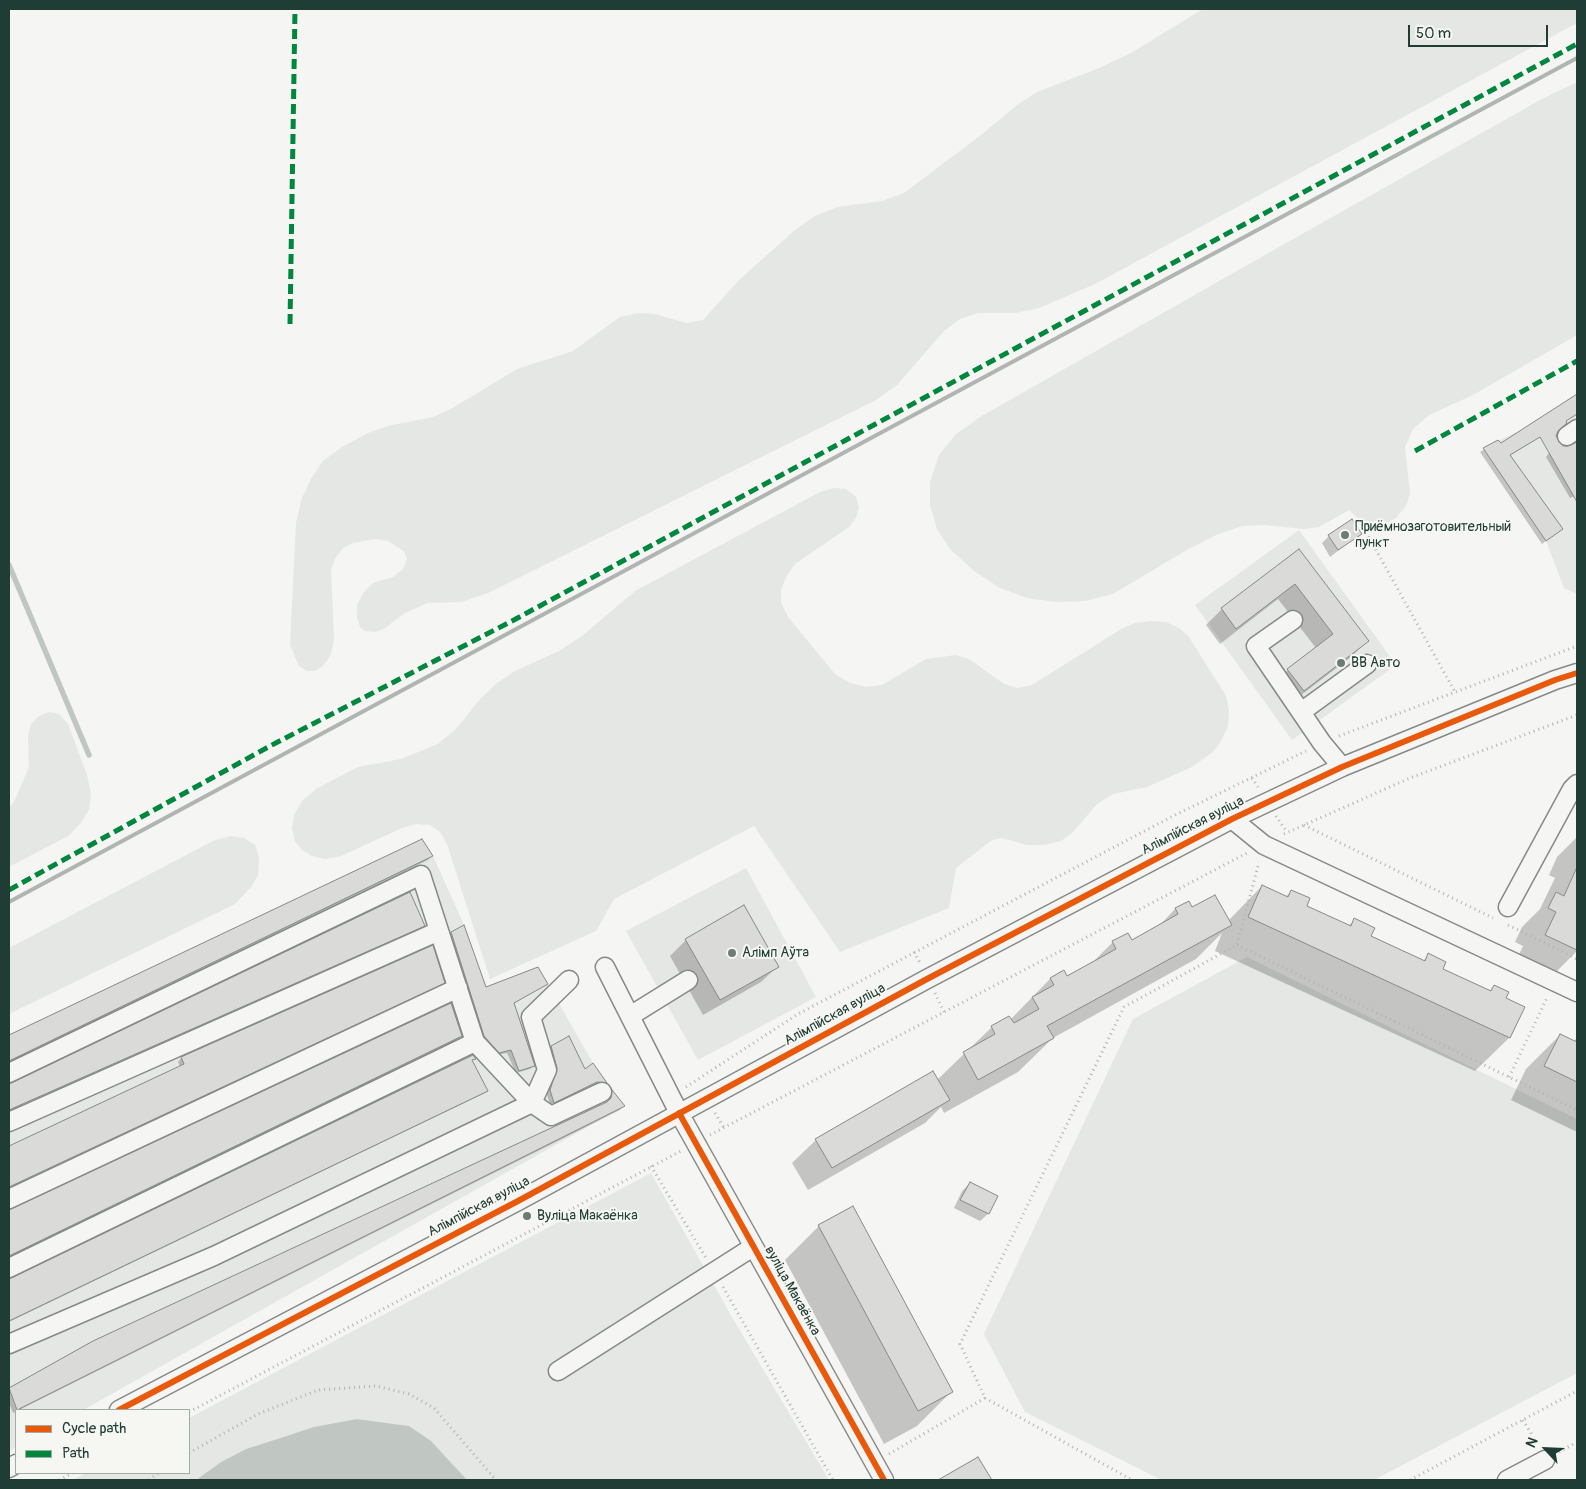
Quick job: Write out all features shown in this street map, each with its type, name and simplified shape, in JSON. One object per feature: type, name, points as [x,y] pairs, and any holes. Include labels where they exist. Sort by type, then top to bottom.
[{"type":"street","points":[[1293,620],[1256,646],[1322,743],[1342,768]]},
{"type":"street","points":[[1301,712],[1368,664]]},
{"type":"street","name":"Алімпійская вуліца","points":[[121,1409],[518,1201],[936,974],[1232,819],[1342,768],[1555,680],[1577,673]]},
{"type":"street","points":[[1504,917],[1572,789],[1577,784]]},
{"type":"street","points":[[1232,819],[1264,845],[1577,992]]},
{"type":"street","points":[[9,1073],[421,875],[475,1042],[532,1103],[551,1116],[602,1092]]},
{"type":"street","points":[[9,1122],[439,931]]},
{"type":"street","name":"вуліца Макаёнка","points":[[605,967],[696,1143],[884,1480]]},
{"type":"street","points":[[9,1344],[214,1256],[532,1103],[548,1070],[531,1018],[569,980]]},
{"type":"street","points":[[630,1016],[688,980]]},
{"type":"street","points":[[9,1199],[458,988]]},
{"type":"street","points":[[9,1268],[475,1042]]},
{"type":"street","points":[[558,1371],[753,1246]]},
{"type":"street","points":[[1507,1480],[1545,1460]]},
{"type":"path","points":[[1366,532],[1454,692]]},
{"type":"path","points":[[671,1097],[798,1014],[1173,816],[1322,743],[1577,646]]},
{"type":"path","points":[[190,1411],[651,1166],[1303,825],[1410,778],[1577,715]]},
{"type":"path","points":[[1303,825],[1504,917],[1577,959]]},
{"type":"path","points":[[1132,1480],[985,1398],[960,1344],[1124,1007],[1237,945],[1264,845]]},
{"type":"path","points":[[1237,945],[1577,1110]]},
{"type":"path","points":[[1509,1077],[1555,982]]},
{"type":"path","points":[[651,1166],[714,1272],[832,1480]]},
{"type":"path","points":[[190,1452],[258,1414],[318,1390],[376,1386],[409,1394],[434,1408],[496,1480]]},
{"type":"path","points":[[1410,1480],[1577,1391]]},
{"type":"path","points":[[873,1463],[985,1398]]},
{"type":"path","points":[[1524,1420],[1545,1460]]},
{"type":"path","points":[[59,1480],[71,1474]]},
{"type":"shaded area","points":[[1203,9],[1577,9],[1577,23],[1095,284],[1039,308],[1015,313],[978,313],[960,319],[944,331],[897,385],[876,400],[488,593],[461,602],[427,603],[403,614],[384,629],[375,632],[365,631],[360,627],[357,617],[357,605],[364,592],[373,583],[393,577],[403,569],[407,559],[404,551],[388,541],[376,539],[353,543],[343,548],[336,557],[331,569],[334,639],[331,654],[324,665],[315,671],[307,671],[299,666],[290,645],[296,523],[302,498],[311,479],[323,461],[342,447],[368,433],[388,426],[433,417],[451,409],[517,369],[573,351],[620,317],[639,313],[655,314],[686,323],[703,320],[739,280],[795,230],[815,216],[838,207],[882,201],[904,193],[981,135],[1017,105],[1037,92],[1097,69],[1131,53]]},
{"type":"shaded area","points":[[1577,82],[1577,335],[1473,395],[1429,415],[1413,429],[1405,447],[1410,494],[1406,506],[1396,518],[1382,526],[1369,528],[1349,510],[1319,527],[1304,529],[1264,525],[1242,526],[1216,535],[1185,551],[1113,594],[1085,601],[1056,602],[1027,598],[1000,588],[974,571],[950,549],[937,529],[930,505],[930,482],[939,455],[955,435],[980,417],[1272,251],[1542,99]]},
{"type":"shaded area","points":[[1577,394],[1577,594],[1564,588],[1546,541],[1483,448],[1521,430]]},
{"type":"shaded area","points":[[834,488],[846,489],[856,497],[859,507],[856,518],[849,527],[795,564],[786,577],[781,590],[781,602],[788,617],[835,674],[850,683],[866,687],[882,685],[926,659],[956,655],[969,659],[1004,684],[1017,688],[1032,685],[1123,628],[1135,623],[1150,621],[1166,622],[1179,628],[1189,637],[1226,696],[1229,710],[1228,726],[1221,741],[1213,752],[1192,767],[1147,787],[1113,794],[1097,804],[1073,832],[1061,841],[1044,845],[1027,845],[1002,838],[992,840],[956,868],[949,908],[840,952],[754,826],[614,899],[596,931],[490,979],[447,844],[440,832],[430,825],[416,824],[402,828],[341,856],[325,859],[312,856],[302,850],[295,841],[292,828],[294,815],[302,801],[316,789],[358,767],[401,759],[438,744],[455,730],[481,698],[497,683],[515,671],[559,651],[582,636],[635,591],[820,492]]},
{"type":"shaded area","points":[[1299,530],[1396,665],[1292,740],[1195,605]]},
{"type":"shaded area","points":[[49,712],[59,714],[68,724],[87,775],[91,794],[89,810],[80,824],[68,836],[9,867],[9,808],[15,800],[29,767],[28,735],[31,724],[39,716]]},
{"type":"shaded area","points":[[230,836],[244,838],[255,845],[259,857],[258,875],[251,887],[235,904],[9,1014],[9,948],[213,841]]},
{"type":"shaded area","points":[[422,839],[433,856],[464,925],[486,987],[538,967],[593,1063],[625,1106],[85,1409],[15,1409],[15,1448],[9,1452],[9,1035]]},
{"type":"shaded area","points":[[746,868],[816,997],[698,1060],[626,931]]},
{"type":"shaded area","points":[[1247,957],[1577,1119],[1577,1373],[1374,1480],[1162,1480],[1025,1412],[984,1334],[1133,1019]]},
{"type":"shaded area","points":[[651,1173],[733,1319],[829,1480],[467,1480],[409,1426],[357,1419],[291,1434],[246,1449],[221,1462],[196,1480],[72,1480],[84,1474],[190,1474],[190,1417]]},
{"type":"shaded area","points":[[357,1419],[409,1426],[431,1441],[467,1480],[196,1480],[221,1462],[246,1449],[314,1427]]},
{"type":"building","points":[[1577,394],[1577,414],[1566,421],[1567,423],[1558,431],[1556,436],[1563,446],[1577,442],[1577,502],[1540,437],[1510,455],[1563,529],[1546,541],[1483,448],[1498,440],[1501,443]]},
{"type":"building","name":"Приёмнозаготовительный пункт","points":[[1352,519],[1362,534],[1338,550],[1328,535]]},
{"type":"building","points":[[1299,549],[1369,641],[1304,691],[1287,669],[1333,634],[1295,584],[1236,629],[1221,608]]},
{"type":"building","points":[[422,839],[433,856],[9,1061],[9,1035]]},
{"type":"building","points":[[1577,867],[1577,950],[1545,935],[1556,912],[1548,908],[1556,892],[1564,896]]},
{"type":"building","points":[[1262,885],[1288,897],[1291,890],[1310,898],[1307,906],[1351,926],[1354,918],[1375,928],[1371,936],[1425,961],[1428,953],[1446,962],[1443,969],[1491,991],[1494,985],[1509,992],[1506,998],[1525,1007],[1510,1038],[1248,917]]},
{"type":"building","points":[[410,892],[425,926],[9,1110],[9,1084]]},
{"type":"building","points":[[1215,895],[1232,925],[1047,1026],[1054,1038],[978,1080],[963,1052],[995,1034],[991,1026],[1009,1016],[1014,1023],[1039,1009],[1032,997],[1054,985],[1050,978],[1064,970],[1067,976],[1116,949],[1112,941],[1128,933],[1132,940],[1178,914],[1175,908],[1189,901],[1192,907]]},
{"type":"building","name":"Алімп Аўта","points":[[744,905],[779,967],[720,1000],[685,939]]},
{"type":"building","points":[[464,925],[486,987],[538,967],[548,984],[514,1003],[535,1066],[519,1071],[511,1050],[499,1053],[484,1036],[451,932]]},
{"type":"building","points":[[433,945],[445,983],[9,1187],[9,1146],[184,1064],[181,1057]]},
{"type":"building","points":[[451,1003],[462,1036],[9,1256],[9,1210]]},
{"type":"building","points":[[1560,1034],[1577,1042],[1577,1082],[1544,1066]]},
{"type":"building","points":[[569,1036],[585,1069],[593,1063],[607,1083],[597,1082],[554,1103],[550,1090],[557,1068],[551,1046]]},
{"type":"building","points":[[473,1055],[476,1059],[472,1060],[488,1091],[9,1321],[9,1279]]},
{"type":"building","points":[[933,1071],[950,1100],[832,1168],[815,1139]]},
{"type":"building","points":[[612,1090],[625,1106],[17,1409],[9,1388],[93,1341],[607,1102],[611,1098]]},
{"type":"building","points":[[970,1182],[998,1196],[989,1214],[960,1200]]},
{"type":"building","points":[[853,1206],[953,1392],[918,1411],[818,1225]]},
{"type":"building","points":[[978,1457],[992,1480],[938,1480]]},
{"type":"waterway","points":[[9,565],[89,755]]},
{"type":"railway","points":[[9,902],[1577,58]]},
{"type":"marked path","points":[[290,324],[295,9]]},
{"type":"marked path","points":[[9,890],[270,746],[512,621],[1577,44]]},
{"type":"marked path","points":[[1415,451],[1577,361]]},
{"type":"cycle path","points":[[121,1409],[518,1201],[927,979],[1232,819],[1342,767],[1555,680],[1577,673]]},
{"type":"cycle path","points":[[679,1113],[884,1480]]},
{"type":"place","name":"Приёмнозаготовительный пункт","points":[[1345,535]]},
{"type":"place","name":"ВВ Авто","points":[[1341,663]]},
{"type":"place","name":"Алімп Аўта","points":[[732,953]]},
{"type":"place","name":"Вуліца Макаёнка","points":[[527,1216]]}]
